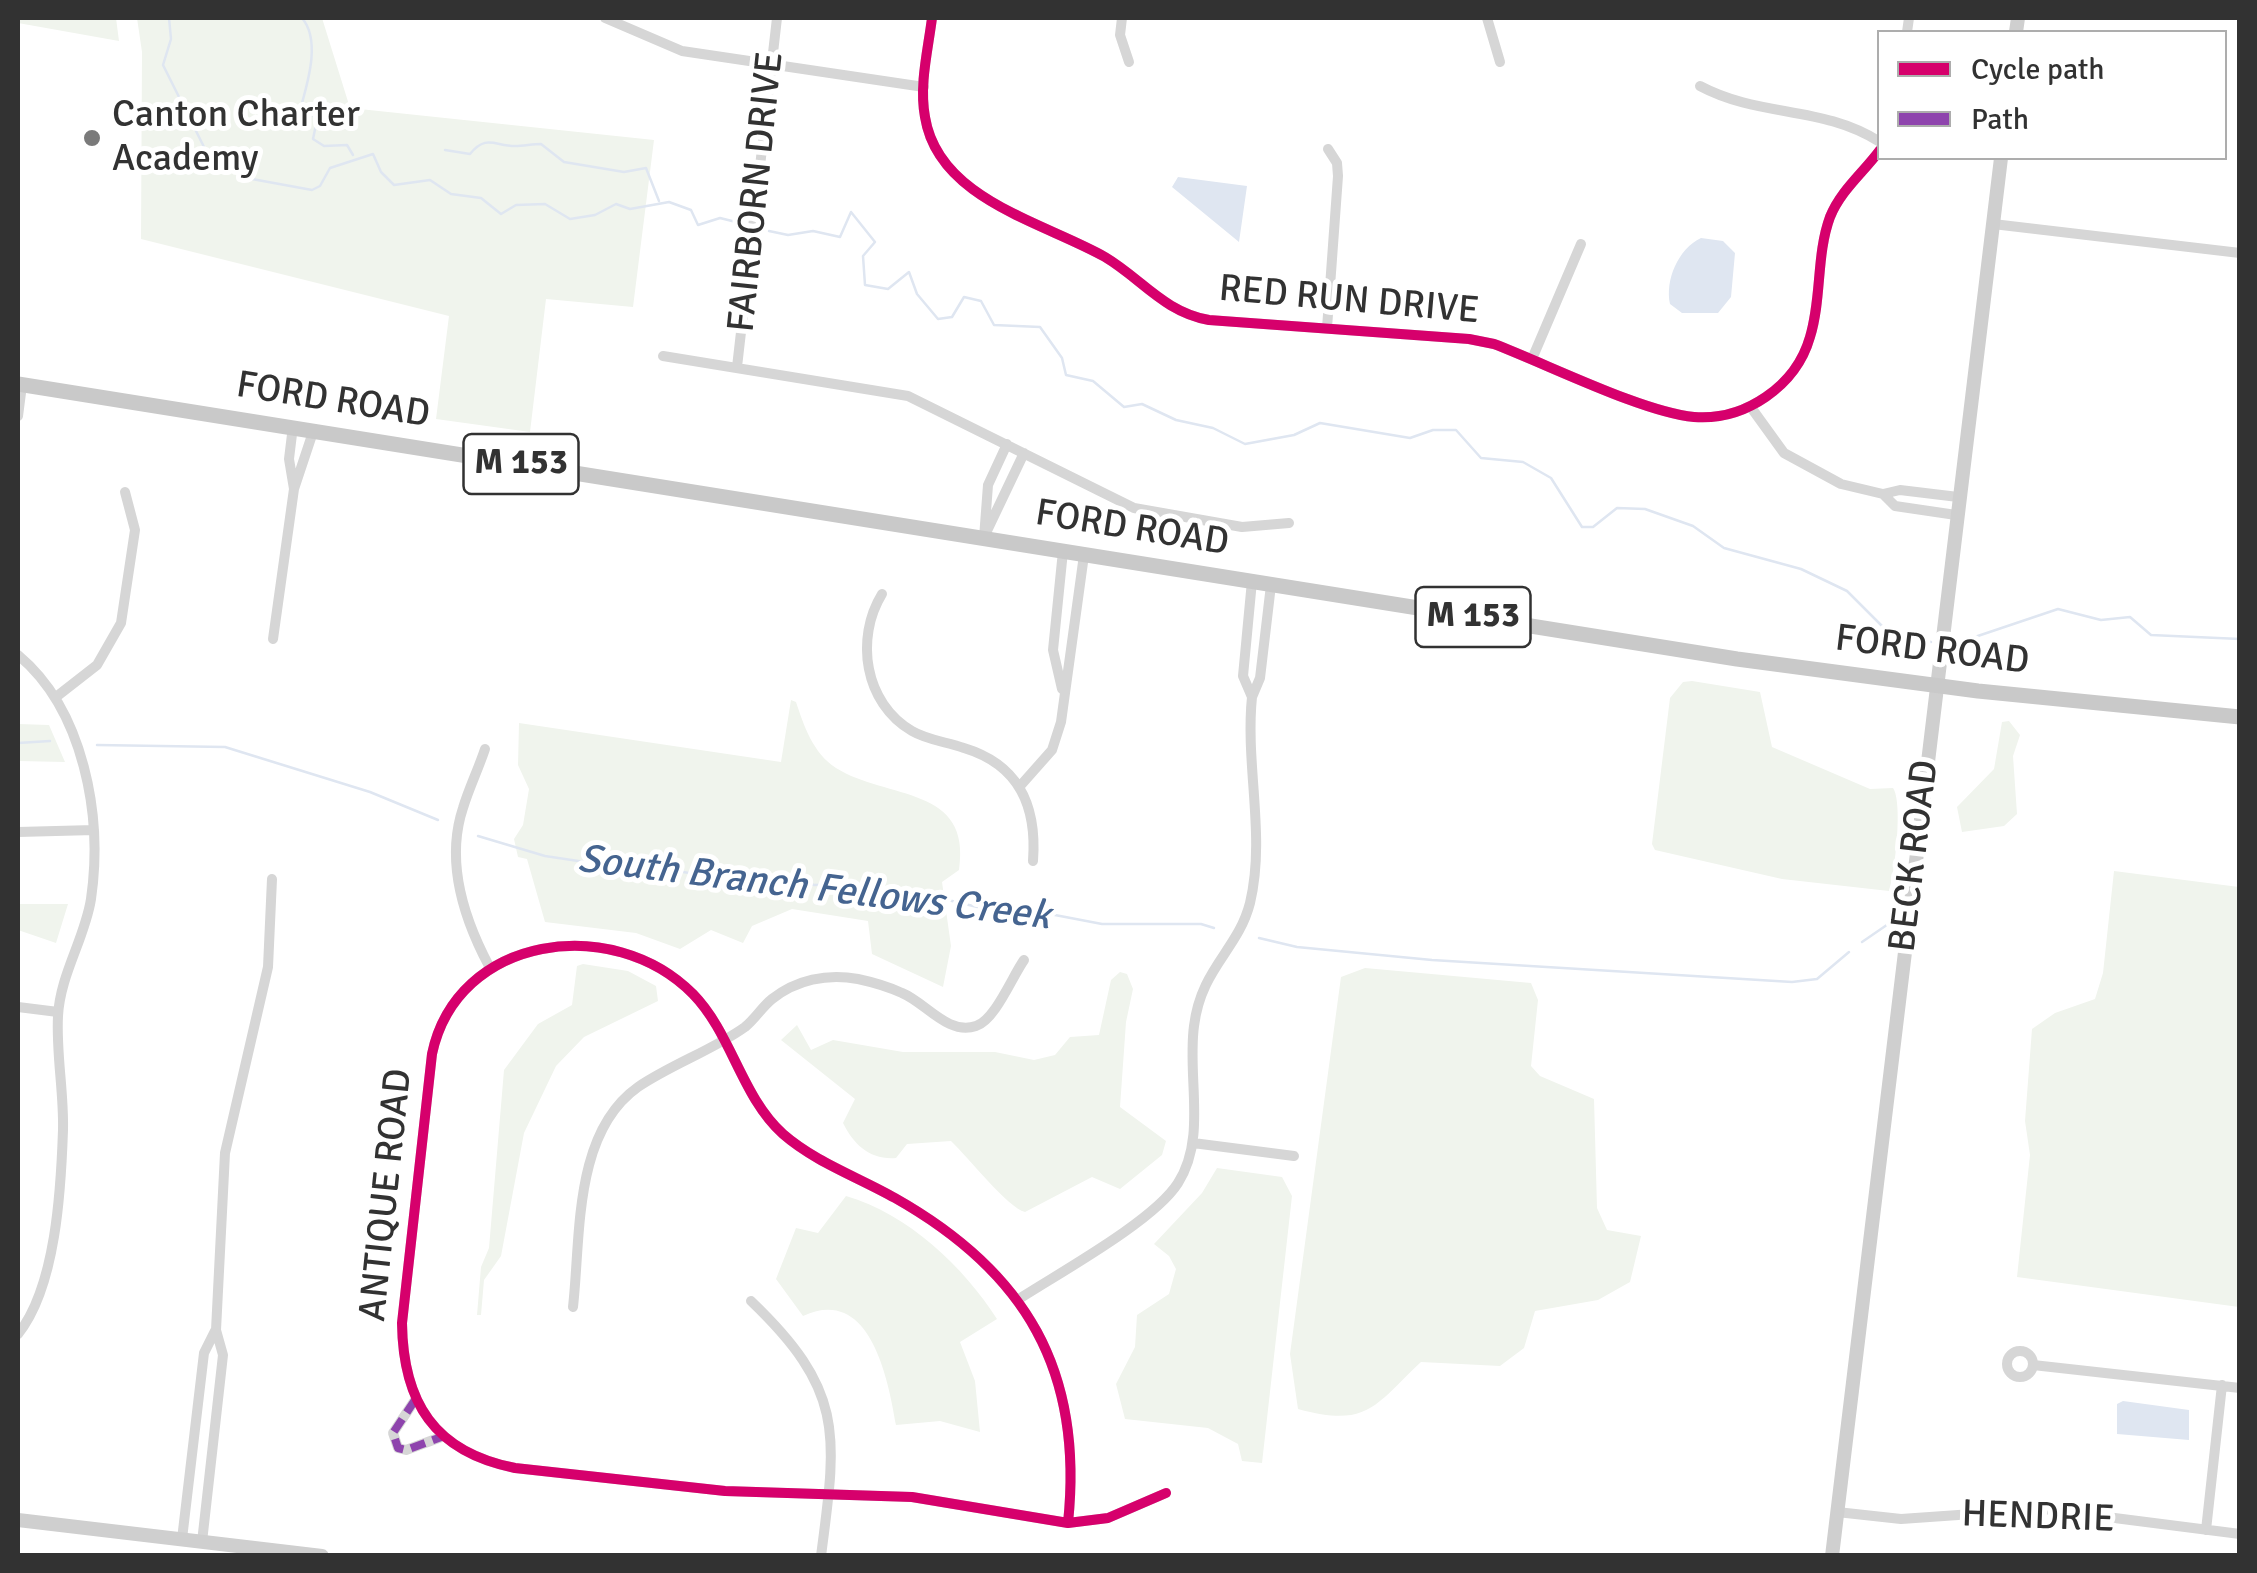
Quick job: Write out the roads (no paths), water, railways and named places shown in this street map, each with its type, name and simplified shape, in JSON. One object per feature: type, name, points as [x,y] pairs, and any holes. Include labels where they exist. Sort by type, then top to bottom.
[{"type":"main road","name":"BECK ROAD","points":[[1832,1556],[2001,160]]},
{"type":"main road","name":"FORD ROAD","points":[[20,384],[1737,659],[1936,686],[2240,718]]},
{"type":"main road","points":[[18,1520],[313,1555]]},
{"type":"street","points":[[605,18],[682,51],[924,87]]},
{"type":"street","name":"FAIRBORN DRIVE","points":[[738,367],[777,18]]},
{"type":"street","name":"RED RUN DRIVE","points":[[932,18],[924,87],[925,118],[933,144],[950,171],[974,191],[1104,257],[1183,314],[1209,320],[1470,338],[1676,414],[1715,416],[1750,406]]},
{"type":"street","points":[[1122,18],[1120,35],[1129,62]]},
{"type":"street","points":[[1487,18],[1500,62]]},
{"type":"street","points":[[1700,86],[1752,108],[1844,122],[1877,140]]},
{"type":"street","points":[[1327,328],[1338,176],[1337,162],[1328,148]]},
{"type":"street","points":[[1877,153],[1843,193],[1830,218],[1814,324],[1803,356],[1780,385],[1750,406],[1775,444],[1796,461],[1857,491],[1883,494],[1900,490],[1958,498]]},
{"type":"street","points":[[1992,224],[2240,253]]},
{"type":"street","points":[[1532,359],[1581,244]]},
{"type":"street","points":[[663,356],[908,396],[1134,508],[1242,527],[1288,523]]},
{"type":"street","points":[[18,416],[20,384]]},
{"type":"street","points":[[293,426],[289,459],[294,489]]},
{"type":"street","points":[[274,639],[294,489],[314,429]]},
{"type":"street","points":[[984,538],[988,486],[1007,444]]},
{"type":"street","points":[[984,538],[1024,453]]},
{"type":"street","points":[[56,697],[97,665],[121,623],[135,530],[126,492]]},
{"type":"street","points":[[1883,494],[1895,506],[1956,515]]},
{"type":"street","points":[[1063,551],[1054,634],[1064,699]]},
{"type":"street","points":[[1021,785],[1052,750],[1064,699],[1084,554]]},
{"type":"street","points":[[1252,582],[1242,676],[1252,697]]},
{"type":"street","points":[[1019,1300],[1165,1199],[1184,1172],[1193,1143],[1190,1060],[1198,1004],[1211,969],[1240,929],[1253,884],[1252,697],[1260,678],[1270,585]]},
{"type":"street","points":[[882,594],[872,610],[866,654],[885,705],[912,732],[991,759],[1021,785],[1035,829],[1033,862]]},
{"type":"street","points":[[1054,634],[1072,637]]},
{"type":"street","points":[[18,655],[56,697],[83,764],[94,830],[90,902],[58,1012],[63,1128],[46,1280],[18,1334]]},
{"type":"street","points":[[484,750],[463,808],[457,864],[464,908],[490,966]]},
{"type":"street","points":[[18,832],[94,830]]},
{"type":"street","points":[[202,1542],[223,1355],[216,1330],[225,1153],[268,967],[272,880]]},
{"type":"street","name":"ANTIQUE ROAD","points":[[546,948],[634,957],[683,985],[700,1002],[722,1038],[764,1114],[780,1131],[798,1146],[896,1198],[964,1242],[1019,1300],[1044,1346],[1068,1419],[1073,1455],[1068,1523],[934,1499],[725,1491],[515,1468],[491,1463],[444,1436],[415,1400],[402,1355],[402,1323],[432,1054],[450,1006],[490,966],[546,948]]},
{"type":"street","points":[[573,1307],[588,1170],[605,1123],[636,1088],[745,1027],[770,1000],[796,984],[839,977],[905,994],[942,1020],[959,1028],[974,1027],[997,1008],[1024,960]]},
{"type":"street","points":[[18,1007],[58,1012]]},
{"type":"street","points":[[1193,1143],[1294,1156]]},
{"type":"street","points":[[751,1301],[785,1334],[821,1389],[833,1432],[821,1556]]},
{"type":"street","points":[[182,1539],[204,1353],[216,1330]]},
{"type":"street","points":[[2034,1366],[2240,1388]]},
{"type":"street","points":[[2206,1530],[2222,1386]]},
{"type":"street","points":[[198,1400],[218,1402]]},
{"type":"street","points":[[415,1400],[394,1434],[398,1448],[406,1450],[444,1436]]},
{"type":"street","points":[[1068,1523],[1108,1518],[1166,1493]]},
{"type":"street","name":"HENDRIE","points":[[1836,1512],[1901,1519],[2044,1510],[2240,1534]]},
{"type":"waterway","points":[[169,18],[171,39],[163,65],[207,153],[252,179],[312,190],[320,186],[330,168],[373,154],[381,172],[394,185],[430,180],[451,194],[481,198],[501,214],[516,205],[545,204],[570,219],[595,215],[616,204],[630,209],[669,202],[691,210],[698,225],[720,218],[736,222]]},
{"type":"waterway","points":[[302,18],[312,48],[302,103],[317,120],[313,139],[324,146],[347,145],[353,155]]},
{"type":"waterway","points":[[445,150],[470,154],[486,143],[541,144],[564,162],[624,172],[646,168],[659,201]]},
{"type":"waterway","points":[[769,231],[788,235],[813,231],[840,237],[851,212],[875,242],[863,256],[865,285],[888,289],[909,272],[917,294],[938,319],[952,317],[964,297],[981,301],[994,325],[1040,327],[1062,358],[1066,375],[1093,381],[1124,407],[1142,404],[1176,420],[1213,428],[1245,444],[1294,435],[1320,423],[1410,438],[1433,430],[1456,430],[1481,458],[1523,462],[1551,478],[1582,527],[1593,527],[1617,508],[1645,509],[1693,526],[1724,548],[1801,569],[1847,591],[1893,637],[1931,642]]},
{"type":"waterway","points":[[1954,644],[2058,609],[2101,620],[2130,617],[2151,635],[2240,639]]},
{"type":"waterway","name":"South Branch Fellows Creek","points":[[1910,643],[1910,657]]},
{"type":"waterway","name":"South Branch Fellows Creek","points":[[18,743],[50,741]]},
{"type":"waterway","name":"South Branch Fellows Creek","points":[[97,745],[225,747],[370,792],[438,820]]},
{"type":"waterway","name":"South Branch Fellows Creek","points":[[478,836],[545,856],[645,871],[667,869],[738,882],[791,877],[814,885],[844,884],[907,897],[927,895],[990,910],[1034,911],[1102,924],[1201,924],[1214,928]]},
{"type":"waterway","name":"South Branch Fellows Creek","points":[[1862,942],[1897,918]]},
{"type":"waterway","name":"South Branch Fellows Creek","points":[[1259,938],[1297,947],[1432,960],[1792,982],[1817,979],[1849,952]]},
{"type":"place","name":"Canton Charter Academy","points":[[92,138]]}]
